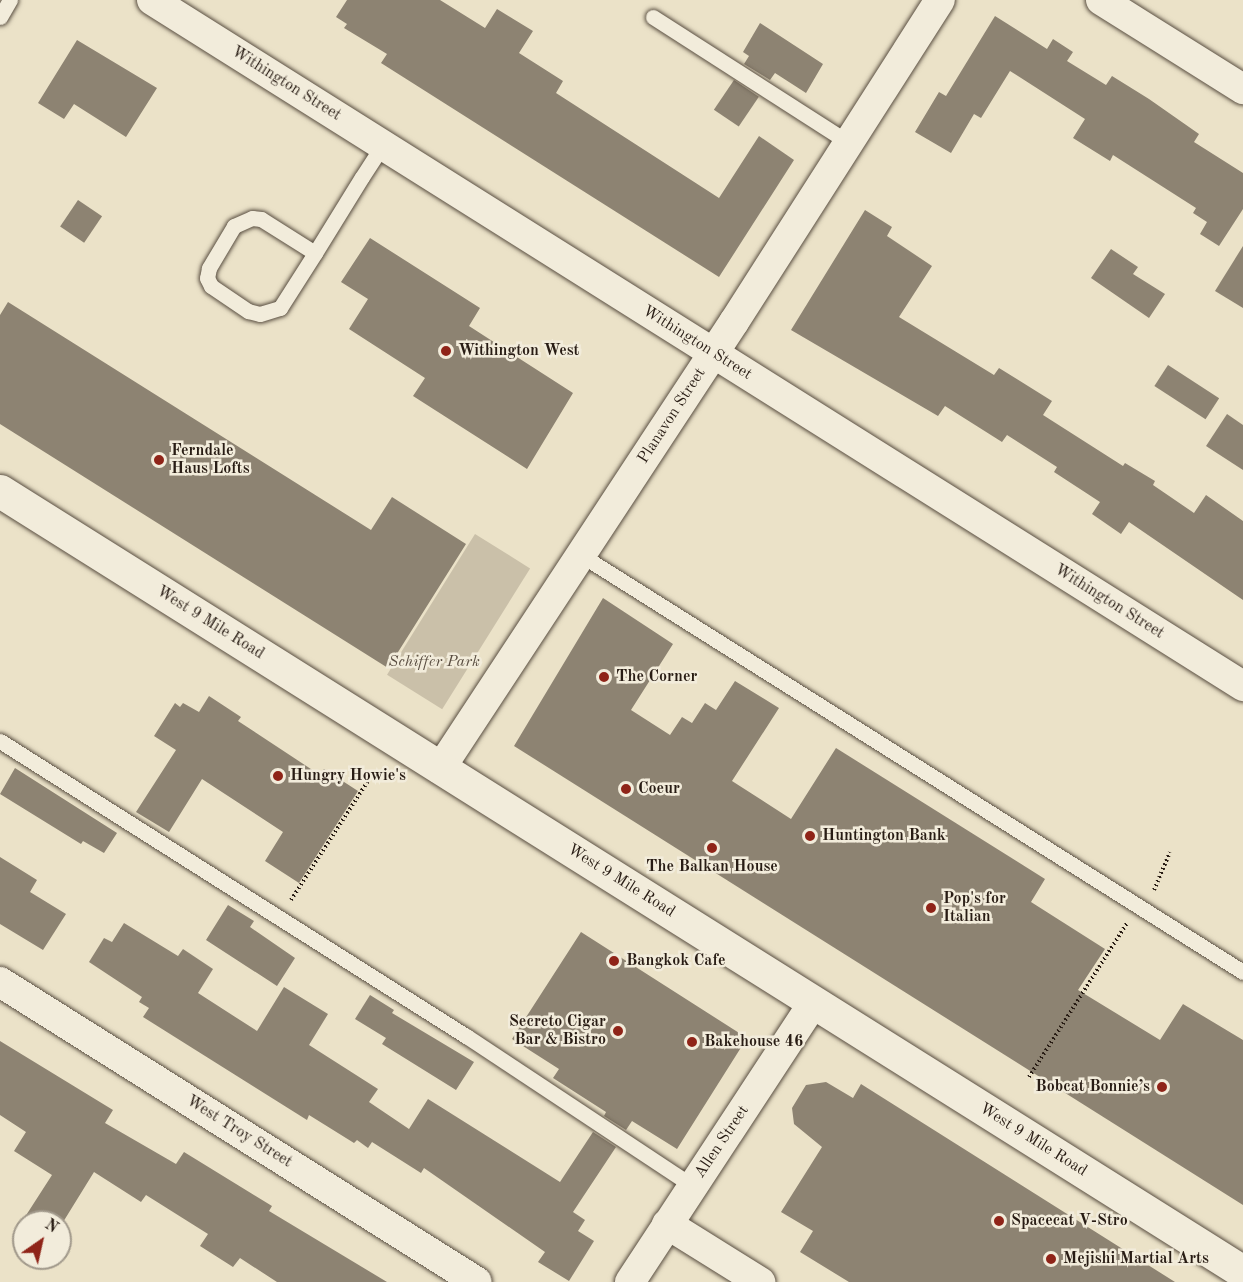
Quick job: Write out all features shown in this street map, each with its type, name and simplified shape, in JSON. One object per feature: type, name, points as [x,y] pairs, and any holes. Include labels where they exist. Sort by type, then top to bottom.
[{"type":"main road","name":"West 9 Mile Road","points":[[0,491],[1243,1272]]},
{"type":"street","name":"Withington Street","points":[[152,0],[1243,686]]},
{"type":"street","name":"Planavon Street","points":[[440,769],[713,354],[940,0]]},
{"type":"street","points":[[1101,0],[1243,89]]},
{"type":"street","name":"West Troy Street","points":[[0,982],[477,1282]]},
{"type":"street","name":"Allen Street","points":[[630,1282],[814,1002]]},
{"type":"street","points":[[668,1224],[760,1282]]},
{"type":"lane","points":[[0,17],[10,0]]},
{"type":"lane","points":[[653,17],[848,142]]},
{"type":"lane","points":[[315,253],[261,219],[252,218],[234,226],[208,268],[207,278],[211,286],[248,311],[272,312],[280,308],[315,253],[383,145]]},
{"type":"lane","points":[[581,555],[1243,972]]},
{"type":"lane","points":[[0,741],[466,1036],[693,1186]]},
{"type":"path","points":[[288,905],[368,781]]},
{"type":"path","points":[[1156,887],[1170,852]]},
{"type":"path","points":[[1029,1077],[1132,915]]},
{"type":"green space","name":"Schiffer Park","points":[[475,534],[530,568],[442,709],[387,675]]},
{"type":"building","points":[[347,0],[440,0],[485,28],[497,9],[533,31],[519,53],[563,81],[556,93],[719,198],[759,136],[794,160],[719,277],[381,63],[387,54],[344,28],[347,24],[336,17]]},
{"type":"building","points":[[995,16],[1047,49],[1053,39],[1073,52],[1067,61],[1106,85],[1112,76],[1149,99],[1199,134],[1194,142],[1243,173],[1243,209],[1219,246],[1200,234],[1207,222],[1193,213],[1196,208],[1113,155],[1110,161],[1073,138],[1085,119],[1010,71],[981,118],[974,114],[951,153],[915,132],[939,92],[946,96]]},
{"type":"building","points":[[760,23],[823,64],[806,93],[775,73],[770,80],[744,64],[749,56],[743,52]]},
{"type":"building","points":[[77,40],[157,88],[126,137],[74,104],[64,119],[38,103]]},
{"type":"building","points":[[734,80],[759,97],[739,127],[714,110]]},
{"type":"building","points":[[78,200],[102,216],[84,243],[60,227]]},
{"type":"building","points":[[865,210],[892,227],[887,236],[932,266],[899,317],[994,375],[999,368],[1052,401],[1043,415],[1123,466],[1125,463],[1155,481],[1153,485],[1194,513],[1206,495],[1243,521],[1243,600],[1129,522],[1121,534],[1092,514],[1100,502],[1054,472],[1057,467],[1007,435],[1002,442],[945,406],[938,416],[791,330]]},
{"type":"building","name":"Withington West","points":[[370,238],[480,308],[469,326],[573,393],[527,469],[413,396],[425,378],[349,329],[368,299],[341,282]]},
{"type":"building","points":[[1243,246],[1243,308],[1215,291]]},
{"type":"building","points":[[1111,249],[1138,267],[1133,274],[1165,294],[1149,318],[1091,278]]},
{"type":"building","name":"Ferndale Haus Lofts","points":[[8,302],[371,530],[392,497],[466,544],[388,668],[0,424],[0,315]]},
{"type":"building","points":[[1168,365],[1219,398],[1206,419],[1154,386]]},
{"type":"building","points":[[1227,414],[1243,425],[1243,470],[1206,446]]},
{"type":"building","points":[[603,598],[673,644],[631,710],[670,735],[682,717],[692,723],[705,703],[716,710],[735,681],[779,708],[732,781],[791,819],[836,748],[1045,879],[1031,902],[1105,949],[1078,990],[1160,1040],[1183,1004],[1243,1040],[1243,1205],[514,746]]},
{"type":"building","points":[[209,696],[241,717],[238,721],[320,775],[324,769],[358,791],[299,883],[265,861],[283,832],[202,779],[169,832],[136,812],[176,750],[154,736],[175,703],[180,707],[183,703],[199,712]]},
{"type":"building","points":[[15,768],[117,833],[104,853],[83,841],[81,844],[0,794]]},
{"type":"building","points":[[0,857],[37,880],[30,892],[66,914],[43,950],[0,924]]},
{"type":"building","points":[[228,905],[254,921],[250,927],[295,958],[277,986],[206,940]]},
{"type":"building","points":[[124,923],[178,956],[183,949],[213,969],[198,993],[257,1031],[284,987],[328,1014],[309,1045],[378,1089],[369,1102],[409,1129],[428,1099],[560,1182],[593,1132],[616,1147],[573,1212],[585,1220],[578,1231],[594,1241],[569,1281],[538,1262],[545,1252],[424,1168],[421,1173],[372,1142],[368,1148],[357,1140],[354,1143],[309,1115],[307,1120],[143,1017],[149,1008],[139,1002],[142,997],[89,962],[104,938],[112,942]]},
{"type":"building","points":[[581,932],[747,1038],[677,1149],[632,1121],[626,1130],[604,1116],[606,1112],[553,1078],[559,1069],[512,1039]]},
{"type":"building","points":[[370,995],[394,1010],[392,1013],[474,1062],[456,1090],[382,1044],[386,1038],[355,1019]]},
{"type":"building","points":[[0,1041],[113,1110],[105,1123],[176,1164],[184,1152],[272,1206],[269,1211],[387,1282],[277,1282],[240,1258],[233,1267],[200,1246],[208,1234],[146,1195],[141,1202],[94,1172],[71,1210],[29,1210],[52,1175],[14,1151],[26,1132],[0,1115]]},
{"type":"building","points":[[826,1082],[853,1098],[861,1084],[1175,1282],[849,1282],[800,1252],[813,1231],[781,1212],[822,1147],[794,1124],[792,1108],[806,1085]]},
{"type":"place","name":"Withington West","points":[[446,351]]},
{"type":"place","name":"Ferndale Haus Lofts","points":[[159,460]]},
{"type":"place","name":"The Corner","points":[[604,677]]},
{"type":"place","name":"Hungry Howie's","points":[[278,776]]},
{"type":"place","name":"Coeur","points":[[626,789]]},
{"type":"place","name":"Huntington Bank","points":[[810,836]]},
{"type":"place","name":"The Balkan House","points":[[712,848]]},
{"type":"place","name":"Pop's for Italian","points":[[931,908]]},
{"type":"place","name":"Bangkok Cafe","points":[[614,961]]},
{"type":"place","name":"Secreto Cigar Bar & Bistro","points":[[618,1031]]},
{"type":"place","name":"Bakehouse 46","points":[[692,1042]]},
{"type":"place","name":"Bobcat Bonnie’s","points":[[1162,1087]]},
{"type":"place","name":"Spacecat V-Stro","points":[[999,1221]]},
{"type":"place","name":"Mejishi Martial Arts","points":[[1051,1259]]}]
